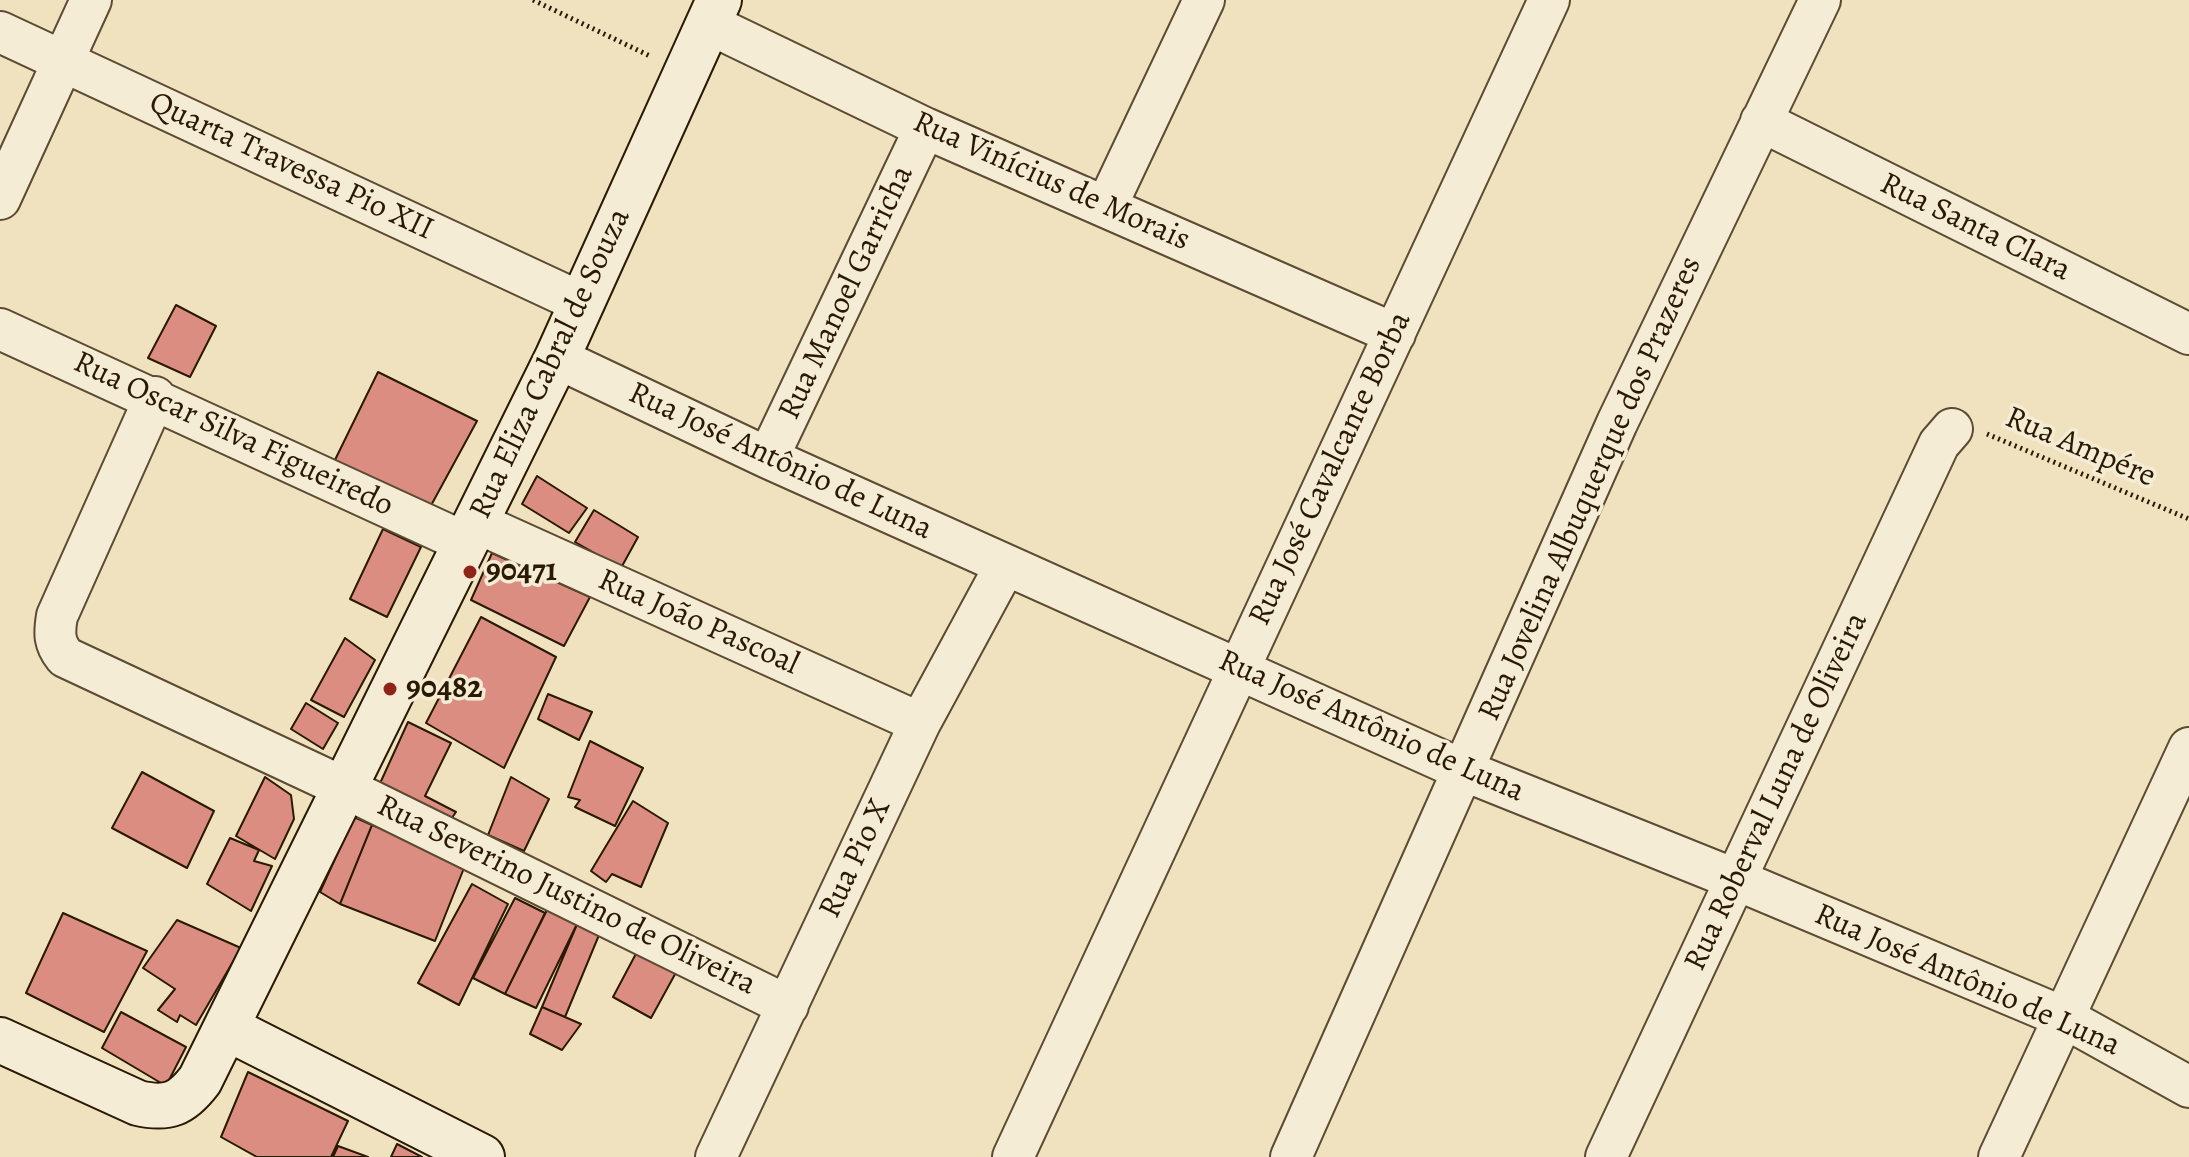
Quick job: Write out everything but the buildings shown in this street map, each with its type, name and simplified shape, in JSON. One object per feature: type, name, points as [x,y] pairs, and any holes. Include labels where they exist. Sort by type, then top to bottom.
[{"type":"street","points":[[0,199],[91,0]]},
{"type":"street","points":[[1107,205],[1204,0]]},
{"type":"street","name":"Rua José Cavalcante Borba","points":[[1013,1157],[1236,668],[1549,0]]},
{"type":"street","name":"Rua Jovelina Albuquerque dos Prazeres","points":[[1291,1157],[1617,423],[1820,0]]},
{"type":"street","name":"Rua Eliza Cabral de Souza","points":[[0,1040],[138,1103],[166,1108],[175,1105],[188,1096],[200,1080],[557,358],[714,12]]},
{"type":"street","name":"Rua Vinícius de Morais","points":[[714,12],[925,128],[1107,205],[1395,334]]},
{"type":"street","name":"Quarta Travessa Pio XII","points":[[0,32],[582,303]]},
{"type":"street","name":"Rua Santa Clara","points":[[1761,121],[2189,334]]},
{"type":"street","name":"Rua Manoel Garricha","points":[[768,458],[925,128]]},
{"type":"street","name":"Rua Oscar Silva Figueiredo","points":[[0,329],[471,533]]},
{"type":"street","name":"Rua José Antônio de Luna","points":[[557,358],[1005,566],[1465,771],[1737,880],[2063,1017],[2189,1087]]},
{"type":"street","name":"Rua Severino Justino de Oliveira","points":[[155,397],[57,616],[54,634],[57,647],[77,666],[343,787],[788,1006]]},
{"type":"street","name":"Rua Roberval Luna de Oliveira","points":[[1606,1157],[1939,444],[1952,429]]},
{"type":"street","name":"Rua João Pascoal","points":[[471,533],[920,723]]},
{"type":"street","name":"Rua Pio X","points":[[716,1157],[920,723],[1005,566]]},
{"type":"street","points":[[1999,1157],[2189,748]]},
{"type":"street","points":[[227,1028],[482,1157]]},
{"type":"path","points":[[533,0],[687,73]]},
{"type":"path","name":"Rua Ampére","points":[[1952,429],[1972,428],[2189,519]]},
{"type":"place","name":"90471","points":[[470,572]]},
{"type":"place","name":"90482","points":[[390,689]]}]
